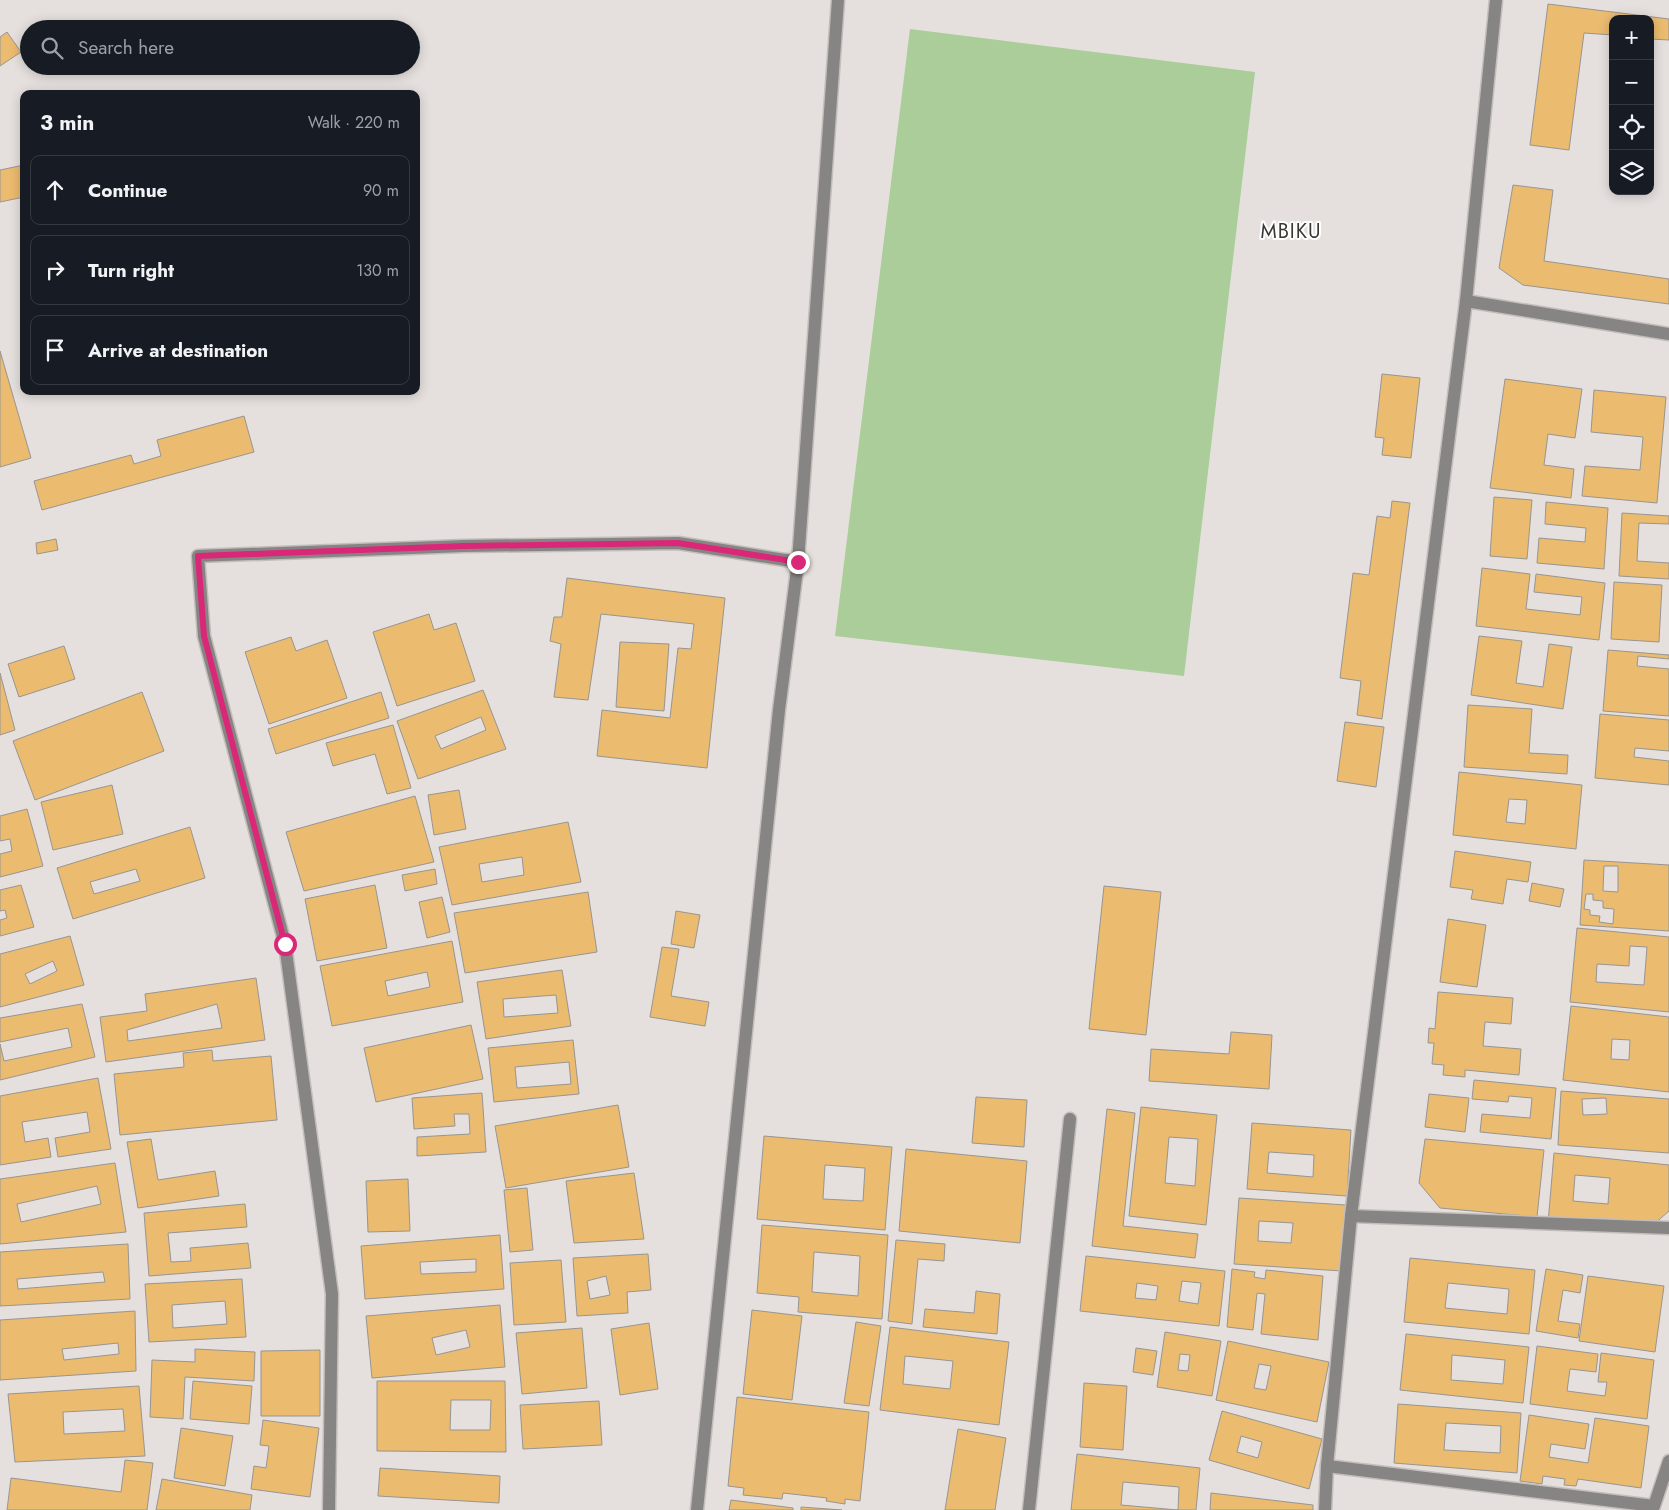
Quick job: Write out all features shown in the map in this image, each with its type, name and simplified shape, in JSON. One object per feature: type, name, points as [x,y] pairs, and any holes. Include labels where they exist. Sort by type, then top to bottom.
[{"type":"street","points":[[696,1510],[779,710],[798,562],[838,0]]},
{"type":"street","points":[[1325,1510],[1327,1466],[1351,1216],[1466,301],[1496,0]]},
{"type":"street","points":[[1466,301],[1669,334]]},
{"type":"street","points":[[329,1510],[332,1294],[286,954],[204,636],[198,556],[464,546],[678,543],[798,562]]},
{"type":"street","points":[[1029,1510],[1070,1119]]},
{"type":"street","points":[[1351,1216],[1669,1228]]},
{"type":"street","points":[[1327,1466],[1654,1506],[1669,1461]]},
{"type":"green space","points":[[910,29],[1255,72],[1184,676],[835,636]]},
{"type":"building","points":[[1548,4],[1637,15],[1609,15],[1609,35],[1584,33],[1569,150],[1530,145]]},
{"type":"building","points":[[1654,17],[1669,19],[1669,40],[1654,39]]},
{"type":"building","points":[[7,32],[20,53],[0,66],[0,37]]},
{"type":"building","points":[[20,166],[20,198],[0,202],[0,170]]},
{"type":"building","points":[[1513,185],[1553,190],[1544,261],[1669,279],[1669,304],[1523,285],[1499,268]]},
{"type":"building","points":[[0,351],[31,458],[0,467]]},
{"type":"building","points":[[1382,374],[1420,378],[1411,458],[1382,455],[1384,438],[1375,437]]},
{"type":"building","points":[[1505,379],[1582,389],[1575,438],[1548,434],[1544,465],[1574,469],[1571,498],[1490,488]]},
{"type":"building","points":[[1594,390],[1666,397],[1657,503],[1582,496],[1585,466],[1640,470],[1643,437],[1591,432]]},
{"type":"building","points":[[244,416],[254,452],[42,510],[34,481],[131,455],[134,464],[161,456],[157,440]]},
{"type":"building","points":[[1494,497],[1532,500],[1527,559],[1490,556]]},
{"type":"building","points":[[1392,501],[1410,503],[1382,719],[1357,715],[1361,681],[1340,678],[1353,573],[1369,575],[1377,516],[1390,518]]},
{"type":"building","points":[[1546,502],[1608,508],[1604,569],[1537,563],[1539,538],[1585,542],[1586,528],[1545,524]]},
{"type":"building","points":[[1622,513],[1669,516],[1669,524],[1639,523],[1637,561],[1669,563],[1669,579],[1619,576]]},
{"type":"building","points":[[56,539],[58,550],[37,554],[36,543]]},
{"type":"building","points":[[1482,568],[1530,574],[1526,609],[1580,615],[1582,597],[1534,592],[1536,574],[1605,583],[1599,640],[1476,626]]},
{"type":"building","points":[[567,578],[725,598],[707,768],[597,756],[602,710],[670,718],[678,648],[691,649],[694,624],[601,614],[588,700],[554,697],[561,644],[550,641],[554,617],[562,617]]},
{"type":"building","points":[[1614,582],[1662,585],[1659,642],[1611,639]]},
{"type":"building","points":[[429,614],[434,630],[456,623],[475,681],[397,706],[373,632]]},
{"type":"building","points":[[1479,636],[1522,641],[1516,683],[1543,687],[1549,644],[1572,647],[1563,709],[1471,695]]},
{"type":"building","points":[[291,637],[296,651],[327,640],[347,698],[269,724],[245,652]]},
{"type":"building","points":[[620,642],[669,644],[664,711],[616,707]]},
{"type":"building","points":[[64,646],[75,679],[19,697],[8,664]]},
{"type":"building","points":[[1608,650],[1669,655],[1669,659],[1638,656],[1637,666],[1669,669],[1669,716],[1603,711]]},
{"type":"building","points":[[0,673],[15,730],[0,735]]},
{"type":"building","points":[[483,690],[506,749],[418,779],[397,721]],"holes":[[[481,717],[486,730],[441,749],[435,736]]]},
{"type":"building","points":[[142,692],[164,751],[35,800],[13,741]]},
{"type":"building","points":[[381,692],[389,718],[276,754],[268,729]]},
{"type":"building","points":[[1468,705],[1532,709],[1529,753],[1568,755],[1567,774],[1464,767]]},
{"type":"building","points":[[1600,714],[1669,720],[1669,751],[1635,748],[1634,757],[1669,761],[1669,785],[1595,778]]},
{"type":"building","points":[[1345,722],[1384,727],[1376,787],[1337,781]]},
{"type":"building","points":[[393,725],[411,788],[387,794],[375,754],[333,766],[326,743]]},
{"type":"building","points":[[1459,772],[1582,785],[1576,849],[1453,835]],"holes":[[[1509,799],[1527,800],[1525,824],[1506,822]]]},
{"type":"building","points":[[112,785],[123,834],[53,850],[41,802]]},
{"type":"building","points":[[459,790],[466,829],[434,835],[428,795]]},
{"type":"building","points":[[415,796],[434,862],[304,891],[286,832]]},
{"type":"building","points":[[27,809],[43,866],[0,877],[0,854],[12,851],[10,839],[0,841],[0,816]]},
{"type":"building","points":[[568,822],[581,882],[452,905],[439,847]],"holes":[[[522,857],[524,875],[482,882],[479,864]]]},
{"type":"building","points":[[190,827],[205,878],[73,919],[57,868]],"holes":[[[136,869],[140,881],[94,894],[90,882]]]},
{"type":"building","points":[[1455,851],[1531,862],[1528,882],[1507,879],[1503,904],[1471,899],[1473,890],[1450,887]]},
{"type":"building","points":[[1584,860],[1669,865],[1669,931],[1580,925]],"holes":[[[1604,866],[1618,866],[1618,892],[1603,891]],[[1586,894],[1593,894],[1593,900],[1603,901],[1603,908],[1614,909],[1613,924],[1599,922],[1600,916],[1590,915],[1590,910],[1584,909]]]},
{"type":"building","points":[[435,869],[437,884],[405,891],[402,875]]},
{"type":"building","points":[[1532,883],[1564,889],[1560,907],[1529,901]]},
{"type":"building","points":[[21,885],[34,927],[0,936],[0,920],[7,918],[5,910],[0,911],[0,890]]},
{"type":"building","points":[[375,885],[387,948],[317,961],[305,899]]},
{"type":"building","points":[[1104,886],[1161,892],[1146,1035],[1089,1029]]},
{"type":"building","points":[[588,892],[597,952],[465,973],[454,913]]},
{"type":"building","points":[[442,897],[450,932],[427,938],[419,902]]},
{"type":"building","points":[[676,911],[700,915],[694,948],[671,944]]},
{"type":"building","points":[[1448,919],[1486,925],[1477,987],[1440,982]]},
{"type":"building","points":[[1577,928],[1669,937],[1669,1012],[1570,1002]],"holes":[[[1630,946],[1647,947],[1644,985],[1596,982],[1597,964],[1629,966]]]},
{"type":"building","points":[[70,936],[84,985],[0,1007],[0,954]],"holes":[[[53,961],[57,971],[30,984],[25,974]]]},
{"type":"building","points":[[452,941],[463,1002],[332,1026],[320,966]],"holes":[[[427,972],[430,987],[388,996],[385,981]]]},
{"type":"building","points":[[662,947],[679,949],[671,996],[709,1002],[705,1026],[650,1017]]},
{"type":"building","points":[[562,970],[571,1026],[486,1039],[477,982]],"holes":[[[556,995],[558,1013],[504,1017],[503,999]]]},
{"type":"building","points":[[256,978],[265,1040],[106,1062],[100,1017],[147,1011],[145,994]],"holes":[[[217,1004],[222,1028],[128,1041],[127,1030]]]},
{"type":"building","points":[[1438,992],[1513,998],[1511,1024],[1485,1022],[1483,1046],[1521,1049],[1519,1075],[1465,1070],[1465,1077],[1443,1075],[1444,1065],[1432,1064],[1434,1043],[1428,1043],[1429,1028],[1435,1029]]},
{"type":"building","points":[[82,1004],[95,1057],[0,1080],[0,1044],[4,1061],[72,1047],[68,1028],[0,1042],[0,1018]]},
{"type":"building","points":[[1571,1006],[1669,1017],[1669,1092],[1563,1080]],"holes":[[[1612,1039],[1630,1040],[1629,1060],[1611,1059]]]},
{"type":"building","points":[[471,1025],[483,1079],[376,1102],[364,1048]]},
{"type":"building","points":[[1231,1032],[1272,1035],[1269,1089],[1149,1081],[1151,1049],[1229,1054]]},
{"type":"building","points":[[573,1040],[579,1094],[494,1102],[488,1048]],"holes":[[[569,1062],[571,1084],[517,1088],[515,1067]]]},
{"type":"building","points":[[212,1050],[213,1061],[271,1056],[277,1120],[120,1135],[114,1074],[184,1067],[183,1053]]},
{"type":"building","points":[[98,1078],[111,1149],[58,1157],[55,1138],[90,1132],[87,1112],[22,1122],[25,1142],[48,1138],[51,1157],[0,1165],[0,1096]]},
{"type":"building","points":[[1474,1080],[1556,1088],[1551,1139],[1480,1132],[1482,1114],[1530,1118],[1532,1098],[1509,1096],[1508,1102],[1472,1099]]},
{"type":"building","points":[[1561,1091],[1669,1099],[1669,1153],[1558,1145]],"holes":[[[1606,1098],[1607,1114],[1583,1115],[1582,1099]]]},
{"type":"building","points":[[482,1093],[486,1152],[417,1156],[417,1137],[470,1134],[469,1114],[454,1114],[455,1126],[414,1129],[412,1098]]},
{"type":"building","points":[[1429,1094],[1469,1098],[1465,1132],[1425,1127]]},
{"type":"building","points":[[976,1097],[1027,1100],[1024,1147],[972,1143]]},
{"type":"building","points":[[618,1105],[629,1167],[506,1188],[495,1126]]},
{"type":"building","points":[[1141,1107],[1217,1115],[1206,1225],[1129,1216]],"holes":[[[1169,1137],[1198,1139],[1195,1186],[1165,1183]]]},
{"type":"building","points":[[1107,1109],[1135,1113],[1123,1226],[1198,1234],[1195,1258],[1092,1246]]},
{"type":"building","points":[[1252,1123],[1351,1130],[1347,1196],[1247,1189]],"holes":[[[1269,1152],[1314,1155],[1313,1177],[1267,1173]]]},
{"type":"building","points":[[764,1136],[892,1147],[885,1230],[757,1219]],"holes":[[[825,1165],[865,1168],[863,1201],[823,1199]]]},
{"type":"building","points":[[151,1139],[158,1180],[215,1171],[219,1196],[138,1208],[127,1142]]},
{"type":"building","points":[[1425,1139],[1544,1150],[1537,1217],[1440,1208],[1419,1183]]},
{"type":"building","points":[[906,1149],[1027,1161],[1020,1243],[899,1231]]},
{"type":"building","points":[[1554,1153],[1669,1165],[1669,1211],[1645,1232],[1548,1223]],"holes":[[[1575,1175],[1610,1178],[1608,1204],[1573,1201]]]},
{"type":"building","points":[[115,1163],[126,1232],[0,1244],[0,1179]],"holes":[[[97,1186],[101,1204],[21,1222],[17,1204]]]},
{"type":"building","points":[[634,1173],[644,1239],[574,1243],[566,1181]]},
{"type":"building","points":[[408,1179],[410,1231],[368,1232],[366,1181]]},
{"type":"building","points":[[527,1188],[533,1250],[510,1252],[504,1190]]},
{"type":"building","points":[[1239,1198],[1346,1205],[1342,1271],[1234,1264]],"holes":[[[1259,1221],[1293,1223],[1291,1243],[1258,1241]]]},
{"type":"building","points":[[245,1204],[247,1227],[168,1233],[171,1262],[191,1261],[190,1248],[248,1243],[251,1268],[149,1276],[144,1213]]},
{"type":"building","points":[[762,1225],[888,1235],[882,1319],[798,1312],[799,1297],[757,1293]],"holes":[[[814,1252],[860,1256],[858,1296],[812,1292]]]},
{"type":"building","points":[[500,1235],[504,1289],[365,1299],[361,1246]],"holes":[[[476,1259],[476,1272],[421,1274],[420,1262]]]},
{"type":"building","points":[[896,1240],[945,1244],[944,1261],[918,1259],[912,1324],[888,1321]]},
{"type":"building","points":[[128,1244],[130,1299],[0,1306],[0,1252]],"holes":[[[103,1272],[105,1282],[18,1289],[17,1279]]]},
{"type":"building","points":[[648,1254],[651,1290],[627,1292],[628,1313],[577,1316],[573,1258]],"holes":[[[606,1276],[610,1295],[590,1299],[587,1281]]]},
{"type":"building","points":[[1086,1256],[1225,1271],[1219,1326],[1080,1311]],"holes":[[[1182,1281],[1201,1283],[1198,1304],[1179,1301]],[[1137,1283],[1158,1286],[1156,1300],[1135,1298]]]},
{"type":"building","points":[[1410,1258],[1535,1270],[1529,1334],[1404,1322]],"holes":[[[1448,1283],[1509,1289],[1507,1314],[1445,1308]]]},
{"type":"building","points":[[561,1260],[566,1322],[514,1325],[510,1263]]},
{"type":"building","points":[[1232,1269],[1255,1272],[1254,1277],[1265,1279],[1266,1270],[1323,1276],[1318,1340],[1261,1334],[1265,1294],[1257,1293],[1253,1330],[1227,1327]]},
{"type":"building","points":[[1546,1269],[1583,1275],[1580,1293],[1563,1290],[1558,1321],[1580,1324],[1578,1338],[1536,1331]]},
{"type":"building","points":[[1588,1276],[1664,1286],[1655,1352],[1579,1341]]},
{"type":"building","points":[[242,1279],[246,1337],[149,1342],[145,1284]],"holes":[[[225,1301],[227,1324],[173,1328],[172,1305]]]},
{"type":"building","points":[[976,1291],[1000,1294],[997,1334],[923,1327],[925,1309],[974,1313]]},
{"type":"building","points":[[500,1305],[505,1367],[372,1378],[366,1316]],"holes":[[[466,1330],[470,1347],[436,1355],[432,1338]]]},
{"type":"building","points":[[752,1310],[802,1316],[792,1400],[743,1394]]},
{"type":"building","points":[[135,1311],[136,1371],[0,1380],[0,1320]],"holes":[[[118,1343],[119,1354],[64,1360],[62,1349]]]},
{"type":"building","points":[[856,1322],[881,1326],[869,1406],[844,1403]]},
{"type":"building","points":[[649,1323],[658,1389],[620,1395],[611,1329]]},
{"type":"building","points":[[890,1327],[1009,1342],[999,1425],[880,1410]],"holes":[[[905,1356],[953,1361],[950,1389],[903,1384]]]},
{"type":"building","points":[[582,1328],[587,1388],[522,1394],[516,1333]]},
{"type":"building","points":[[1165,1332],[1221,1341],[1212,1396],[1157,1387]],"holes":[[[1180,1354],[1190,1355],[1188,1371],[1178,1370]]]},
{"type":"building","points":[[1406,1334],[1529,1347],[1523,1403],[1400,1390]],"holes":[[[1452,1355],[1505,1360],[1503,1384],[1451,1380]]]},
{"type":"building","points":[[1228,1341],[1329,1362],[1317,1422],[1216,1400]],"holes":[[[1259,1364],[1271,1366],[1266,1390],[1254,1388]]]},
{"type":"building","points":[[1537,1346],[1598,1354],[1596,1372],[1570,1369],[1567,1391],[1605,1396],[1607,1382],[1598,1382],[1601,1353],[1654,1360],[1647,1419],[1530,1404]]},
{"type":"building","points":[[1136,1348],[1157,1351],[1153,1375],[1133,1372]]},
{"type":"building","points":[[195,1349],[255,1352],[254,1381],[185,1377],[183,1419],[150,1417],[152,1360],[195,1362]]},
{"type":"building","points":[[320,1350],[320,1416],[261,1416],[261,1351]]},
{"type":"building","points":[[193,1381],[252,1386],[249,1424],[190,1419]]},
{"type":"building","points":[[377,1381],[505,1381],[506,1452],[377,1451]],"holes":[[[451,1400],[491,1400],[490,1430],[450,1430]]]},
{"type":"building","points":[[1084,1383],[1127,1386],[1123,1450],[1080,1447]]},
{"type":"building","points":[[139,1386],[145,1456],[15,1462],[8,1394]],"holes":[[[123,1409],[125,1431],[64,1434],[63,1412]]]},
{"type":"building","points":[[737,1397],[869,1412],[860,1501],[845,1499],[845,1504],[826,1501],[827,1498],[783,1493],[782,1499],[743,1495],[744,1488],[728,1486]]},
{"type":"building","points":[[599,1401],[602,1445],[523,1449],[520,1405]]},
{"type":"building","points":[[1398,1404],[1521,1413],[1517,1473],[1394,1463]],"holes":[[[1446,1423],[1501,1426],[1500,1453],[1444,1450]]]},
{"type":"building","points":[[1222,1411],[1322,1439],[1309,1489],[1209,1460]],"holes":[[[1241,1436],[1262,1442],[1258,1458],[1237,1452]]]},
{"type":"building","points":[[1529,1415],[1589,1424],[1585,1449],[1551,1444],[1549,1457],[1588,1463],[1595,1418],[1649,1426],[1641,1488],[1578,1479],[1576,1486],[1564,1485],[1565,1479],[1543,1476],[1542,1484],[1520,1481]]},
{"type":"building","points":[[263,1420],[319,1428],[310,1497],[251,1489],[254,1466],[266,1468],[269,1446],[260,1445]]},
{"type":"building","points":[[181,1428],[233,1436],[225,1486],[174,1478]]},
{"type":"building","points":[[958,1429],[1006,1438],[995,1510],[945,1510]]},
{"type":"building","points":[[1077,1454],[1200,1468],[1196,1510],[1178,1510],[1071,1510]],"holes":[[[1123,1482],[1179,1487],[1178,1510],[1121,1505]]]},
{"type":"building","points":[[125,1460],[153,1463],[147,1510],[7,1510],[11,1478],[121,1492]]},
{"type":"building","points":[[380,1468],[500,1476],[499,1503],[378,1496]]},
{"type":"building","points":[[162,1479],[252,1495],[250,1510],[156,1510]]},
{"type":"building","points":[[1211,1493],[1313,1505],[1313,1510],[1210,1510]]},
{"type":"building","points":[[731,1500],[793,1508],[793,1510],[729,1510]]},
{"type":"building","points":[[801,1507],[842,1510],[801,1510]]},
{"type":"district","name":"MBIKU","points":[[1291,231]]},
{"type":"route","points":[[285,944],[204,636],[198,556],[464,546],[678,543],[798,562]]}]
